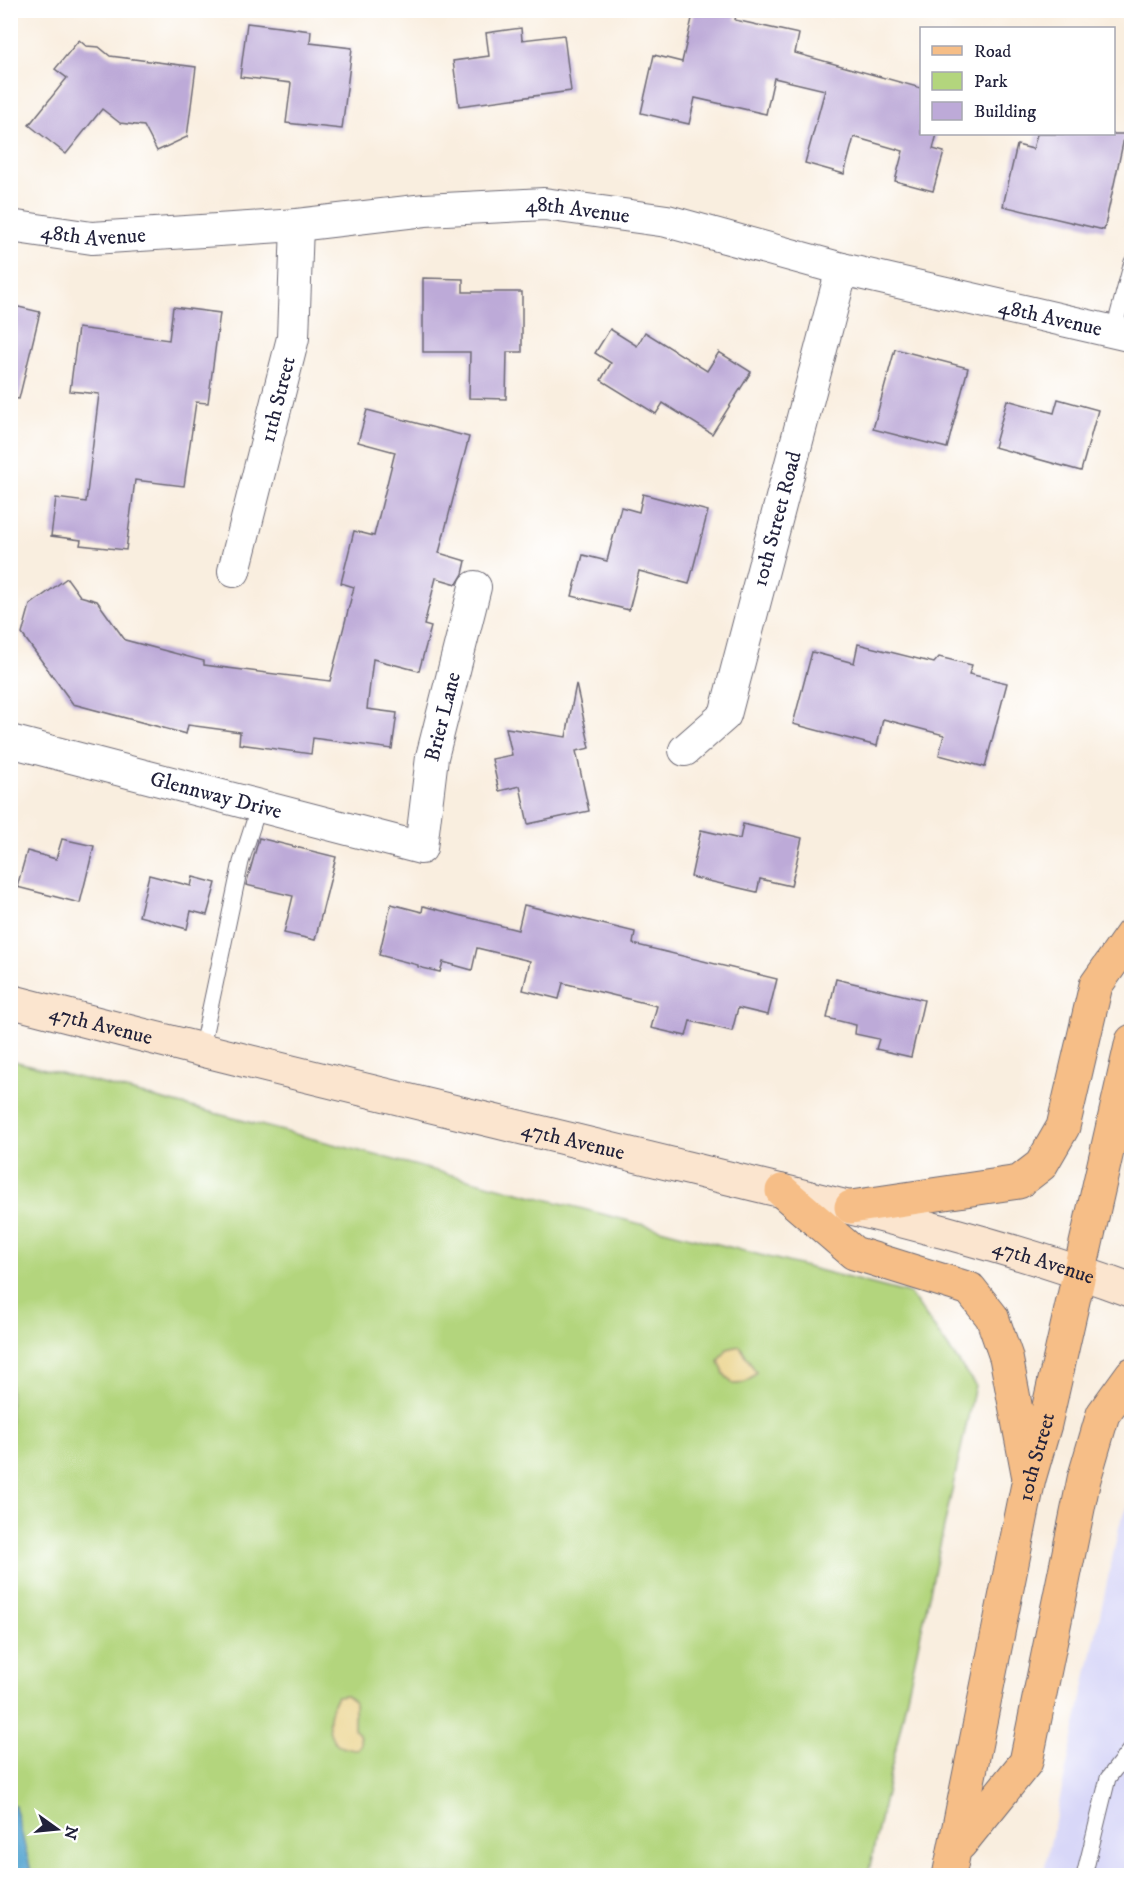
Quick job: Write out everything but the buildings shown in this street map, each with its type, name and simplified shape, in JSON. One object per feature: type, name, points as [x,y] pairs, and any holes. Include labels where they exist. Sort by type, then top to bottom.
[{"type":"main road","points":[[851,1207],[1019,1182],[1041,1165],[1063,1127],[1096,985],[1131,934]]},
{"type":"main road","name":"47th Avenue","points":[[10,1001],[201,1051],[851,1207],[1080,1272],[1131,1292]]},
{"type":"main road","name":"10th Street","points":[[951,1868],[1029,1479],[1045,1424],[1131,1041]]},
{"type":"main road","points":[[782,1191],[854,1253],[970,1289],[992,1317],[1006,1357],[1029,1479]]},
{"type":"main road","points":[[951,1868],[1026,1762],[1084,1479],[1103,1414],[1131,1374]]},
{"type":"street","name":"48th Avenue","points":[[10,226],[92,238],[297,225],[425,210],[544,204],[667,221],[842,269],[1122,334]]},
{"type":"street","name":"11th Street","points":[[234,572],[293,338],[297,225]]},
{"type":"street","name":"10th Street Road","points":[[685,750],[725,715],[842,269]]},
{"type":"street","name":"Brier Lane","points":[[421,848],[432,757],[475,587]]},
{"type":"street","name":"Glennway Drive","points":[[10,741],[421,848]]},
{"type":"lane","points":[[1122,334],[1131,262]]},
{"type":"lane","points":[[201,1051],[241,862],[259,806]]},
{"type":"lane","points":[[1084,1875],[1108,1778],[1131,1747]]},
{"type":"shaded area","points":[[1131,1500],[1131,1875],[1043,1876],[1120,1523]]},
{"type":"green space","points":[[10,1060],[910,1294],[975,1385],[868,1875],[11,1875]]},
{"type":"sand","points":[[740,1346],[756,1372],[746,1382],[733,1384],[724,1374],[719,1361],[727,1349]]},
{"type":"sand","points":[[346,1695],[354,1701],[354,1729],[359,1734],[361,1744],[357,1750],[338,1745],[330,1732],[330,1714],[333,1705],[337,1696]]},
{"type":"water","points":[[11,1804],[15,1806],[32,1875],[11,1875]]}]
